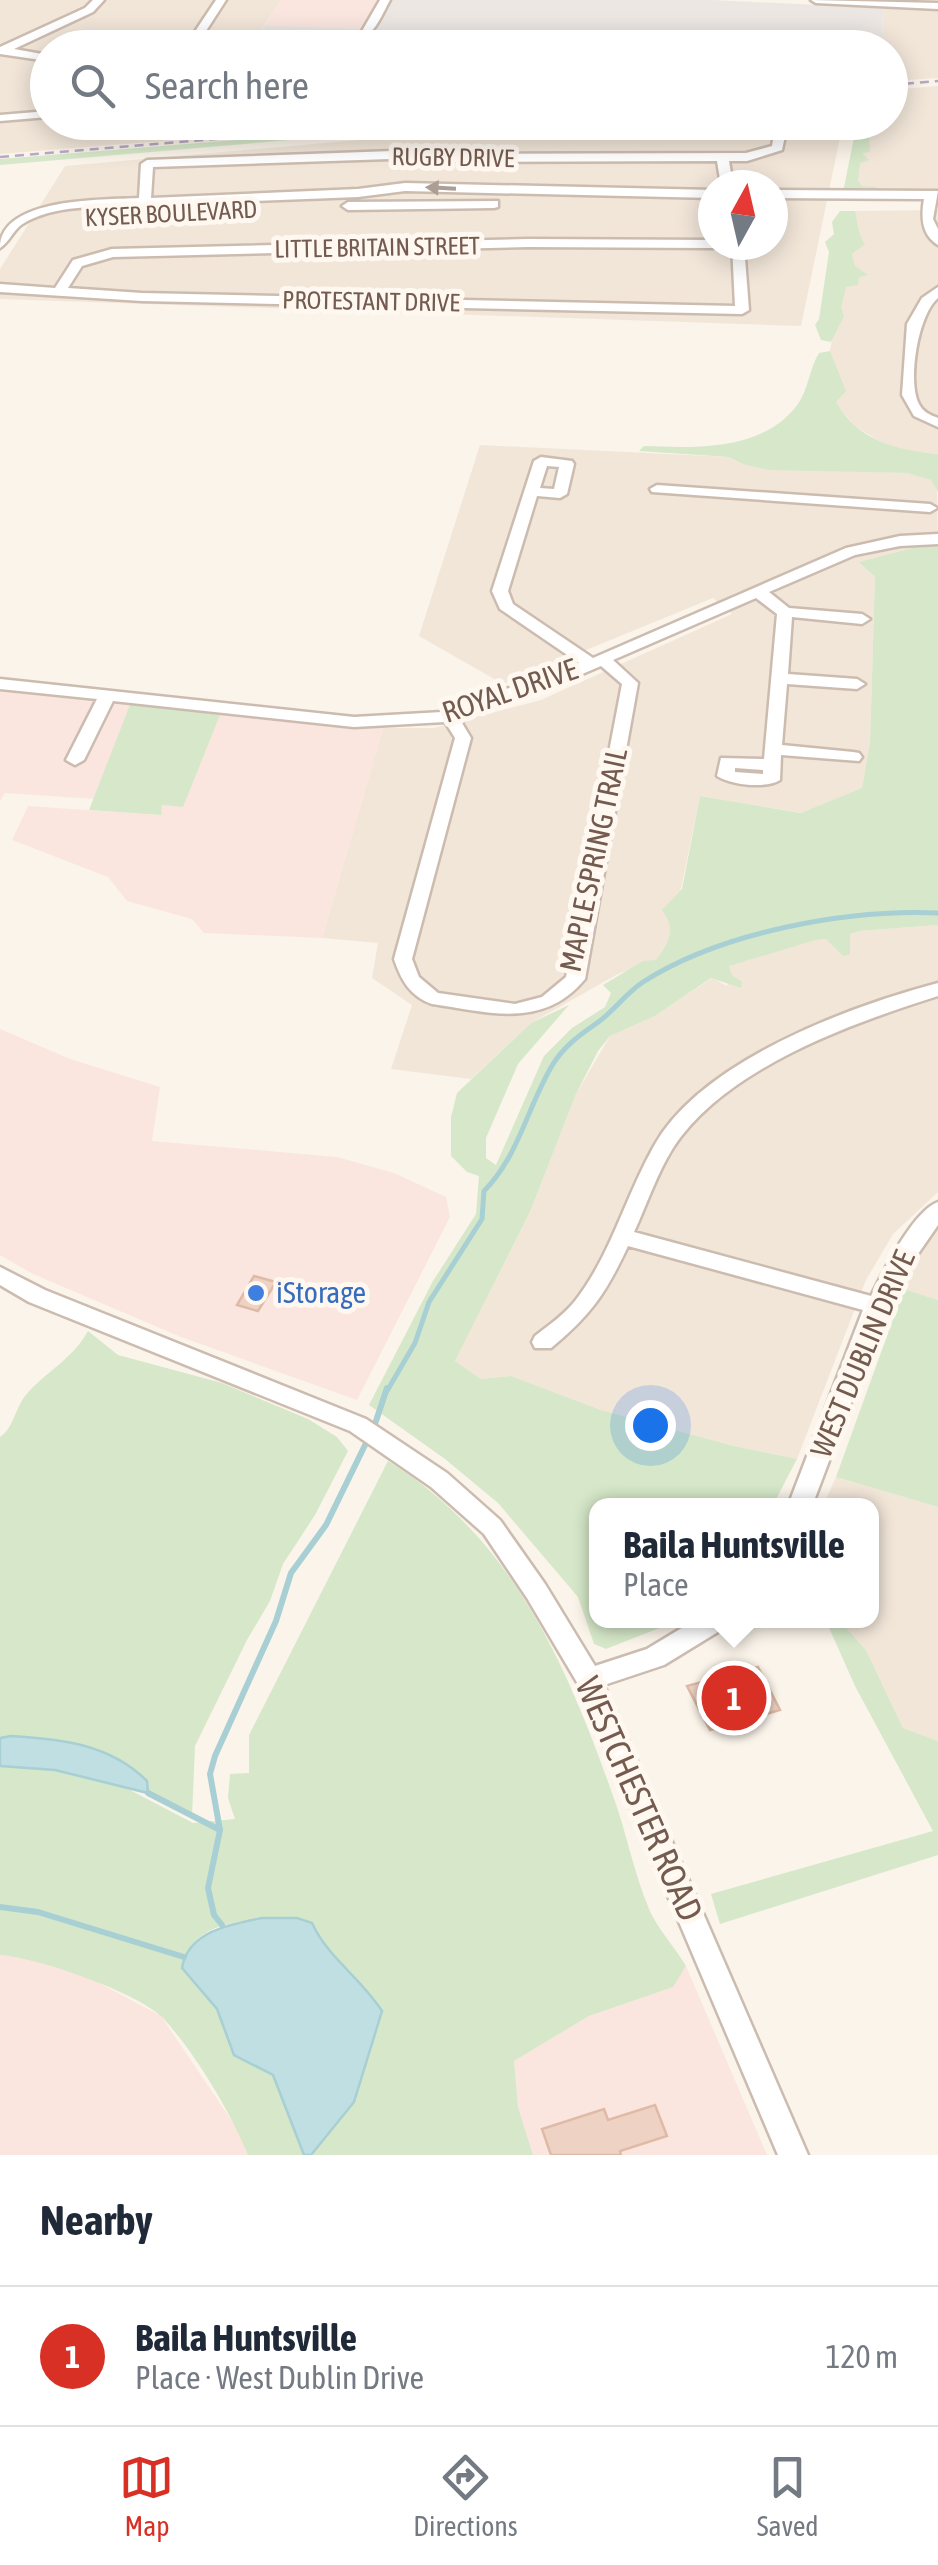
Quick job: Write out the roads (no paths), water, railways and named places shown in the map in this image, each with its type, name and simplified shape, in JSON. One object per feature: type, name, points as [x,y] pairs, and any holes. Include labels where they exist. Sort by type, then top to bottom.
[{"type":"street","points":[[45,30],[89,10],[99,0]]},
{"type":"street","points":[[201,30],[221,0]]},
{"type":"street","points":[[368,30],[384,0]]},
{"type":"street","points":[[816,0],[938,6]]},
{"type":"street","points":[[1,50],[30,37]]},
{"type":"street","points":[[1,50],[30,55]]},
{"type":"street","points":[[0,118],[30,116]]},
{"type":"street","name":"RUGBY DRIVE","points":[[144,205],[147,164],[420,154],[452,158],[747,158],[778,148],[779,140]]},
{"type":"street","points":[[723,158],[725,170]]},
{"type":"street","name":"KYSER BOULEVARD","points":[[0,244],[75,217],[144,205],[405,187],[698,194]]},
{"type":"street","points":[[788,195],[934,200]]},
{"type":"street","points":[[788,205],[934,200]]},
{"type":"street","points":[[934,200],[929,229],[938,240]]},
{"type":"street","name":"KYSER BOULEVARD","points":[[144,205],[698,205]]},
{"type":"street","name":"LITTLE BRITAIN STREET","points":[[59,292],[77,263],[112,253],[528,243],[698,244]]},
{"type":"street","name":"PROTESTANT DRIVE","points":[[0,288],[742,310],[739,260]]},
{"type":"street","points":[[938,291],[924,301],[913,319],[908,396],[911,408],[919,416],[938,423]]},
{"type":"street","points":[[658,489],[891,523],[930,508]]},
{"type":"street","points":[[531,490],[500,592],[506,606],[596,662]]},
{"type":"street","name":"ROYAL DRIVE","points":[[0,684],[354,722],[449,715],[518,694],[596,662],[851,551],[891,523],[938,539]]},
{"type":"street","points":[[757,591],[785,612],[862,619]]},
{"type":"street","points":[[785,612],[773,757],[853,757]]},
{"type":"street","name":"MAPLE SPRING TRAIL","points":[[449,715],[463,738],[403,959],[410,980],[432,998],[515,1010],[549,1001],[575,979],[630,683],[621,672],[596,662]]},
{"type":"street","points":[[779,678],[857,684]]},
{"type":"street","points":[[75,760],[108,694]]},
{"type":"street","points":[[543,1342],[583,1307],[666,1142],[690,1112],[734,1080],[872,1008],[938,989]]},
{"type":"street","name":"WEST DUBLIN DRIVE","points":[[803,1498],[889,1276],[910,1240],[938,1210]]},
{"type":"street","points":[[621,1236],[877,1306]]},
{"type":"street","name":"WESTCHESTER ROAD","points":[[0,1275],[36,1296],[358,1425],[440,1480],[492,1527],[589,1679],[792,2155]]},
{"type":"street","points":[[589,1679],[656,1657],[704,1628]]},
{"type":"water","points":[[0,1738],[66,1742],[101,1751],[147,1781],[148,1793],[55,1770],[0,1766]]},
{"type":"water","points":[[262,1918],[297,1918],[312,1923],[327,1947],[382,2011],[354,2102],[311,2155],[304,2155],[273,2075],[234,2055],[217,2009],[182,1968],[193,1945],[213,1931]]},
{"type":"waterway","points":[[387,1391],[415,1343],[429,1302],[482,1219],[484,1191],[515,1146],[553,1064],[573,1041],[643,982],[709,950],[747,937],[825,920],[938,913]]},
{"type":"waterway","points":[[374,1427],[387,1388]]},
{"type":"waterway","points":[[220,1830],[210,1774],[215,1756],[276,1621],[291,1573],[326,1525],[369,1437]]},
{"type":"waterway","points":[[148,1793],[220,1830]]},
{"type":"waterway","points":[[220,1830],[208,1888],[214,1915],[222,1925]]},
{"type":"waterway","points":[[0,1907],[38,1912],[184,1957]]},
{"type":"railway","points":[[908,84],[938,81]]},
{"type":"railway","points":[[0,157],[204,140]]},
{"type":"place","name":"iStorage","points":[[256,1293]]},
{"type":"place","name":"Baila Huntsville","points":[[734,1698]]}]
